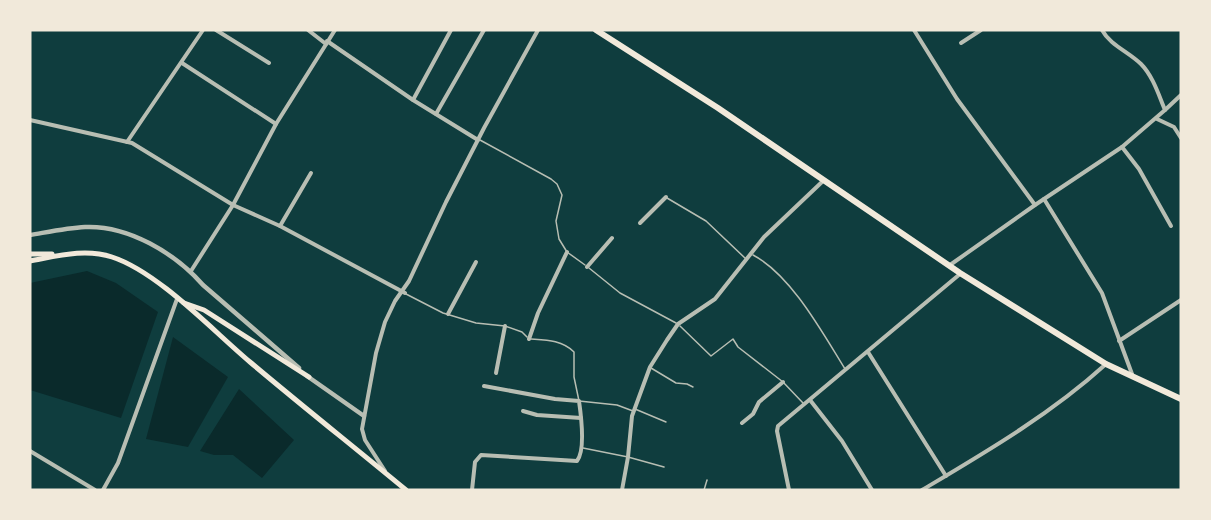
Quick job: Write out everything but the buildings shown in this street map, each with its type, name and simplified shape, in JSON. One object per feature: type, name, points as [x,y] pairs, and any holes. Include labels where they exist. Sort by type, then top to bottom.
[{"type":"highway","points":[[596,30],[718,108],[960,273],[1106,364],[1181,399]]},
{"type":"main road","points":[[30,254],[95,253],[135,267],[406,490]]},
{"type":"main road","points":[[30,261],[69,254]]},
{"type":"main road","points":[[179,301],[204,310],[309,377]]},
{"type":"street","points":[[127,142],[203,30]]},
{"type":"street","points":[[216,30],[269,63]]},
{"type":"street","points":[[308,30],[412,100],[478,140]]},
{"type":"street","points":[[191,271],[233,205],[276,124],[335,30]]},
{"type":"street","points":[[412,100],[451,30]]},
{"type":"street","points":[[436,114],[484,30]]},
{"type":"street","points":[[386,474],[364,437],[364,416],[378,344],[385,322],[409,281],[478,140],[538,30]]},
{"type":"street","points":[[914,30],[957,99],[1035,205]]},
{"type":"street","points":[[961,43],[981,30]]},
{"type":"street","points":[[1102,30],[1108,39],[1147,70],[1165,111]]},
{"type":"street","points":[[182,63],[276,124]]},
{"type":"street","points":[[949,266],[1122,147],[1181,95]]},
{"type":"street","points":[[1157,118],[1174,127],[1181,138]]},
{"type":"street","points":[[30,120],[140,147],[233,205],[280,225],[403,292]]},
{"type":"street","points":[[1122,147],[1139,169],[1171,226]]},
{"type":"street","points":[[280,225],[311,173]]},
{"type":"street","points":[[622,490],[632,416],[650,367],[678,324],[715,299],[764,237],[823,181]]},
{"type":"street","points":[[640,223],[666,197]]},
{"type":"street","points":[[1044,199],[1102,293],[1133,377]]},
{"type":"street","points":[[30,235],[85,227],[114,229],[154,246],[191,271],[202,285],[309,377],[364,416]]},
{"type":"street","points":[[587,267],[612,238]]},
{"type":"street","points":[[529,339],[538,313],[567,252]]},
{"type":"street","points":[[448,314],[476,262]]},
{"type":"street","points":[[789,490],[777,429],[960,273]]},
{"type":"street","points":[[1119,341],[1181,300]]},
{"type":"street","points":[[103,490],[118,463],[179,301]]},
{"type":"street","points":[[496,373],[505,326]]},
{"type":"street","points":[[868,352],[946,476]]},
{"type":"street","points":[[922,490],[1077,390],[1106,364]]},
{"type":"street","points":[[742,423],[753,414],[759,402],[783,382]]},
{"type":"street","points":[[472,490],[475,462],[481,455],[577,461],[582,448],[579,401],[484,386]]},
{"type":"street","points":[[810,400],[842,441],[872,490]]},
{"type":"street","points":[[523,411],[537,415],[581,418]]},
{"type":"street","points":[[30,451],[95,490]]},
{"type":"lane","points":[[478,140],[551,178],[557,184],[562,198],[556,228],[559,239],[567,252],[620,293],[678,324],[711,356],[733,339],[738,346],[783,382],[804,404]]},
{"type":"lane","points":[[666,197],[706,221],[729,246],[746,259]]},
{"type":"lane","points":[[751,254],[759,258],[784,281],[845,370]]},
{"type":"lane","points":[[403,292],[448,314],[476,323],[505,326],[522,332],[529,339],[549,340],[562,344],[574,352],[574,377],[579,401],[617,405],[666,422]]},
{"type":"lane","points":[[650,367],[676,383],[693,387]]},
{"type":"lane","points":[[582,448],[664,467]]},
{"type":"lane","points":[[704,490],[707,480]]},
{"type":"water","points":[[87,271],[116,283],[158,312],[121,418],[30,390],[30,283]]},
{"type":"water","points":[[173,337],[228,377],[188,447],[146,439]]},
{"type":"water","points":[[239,389],[294,440],[262,478],[233,455],[214,455],[200,451]]}]
